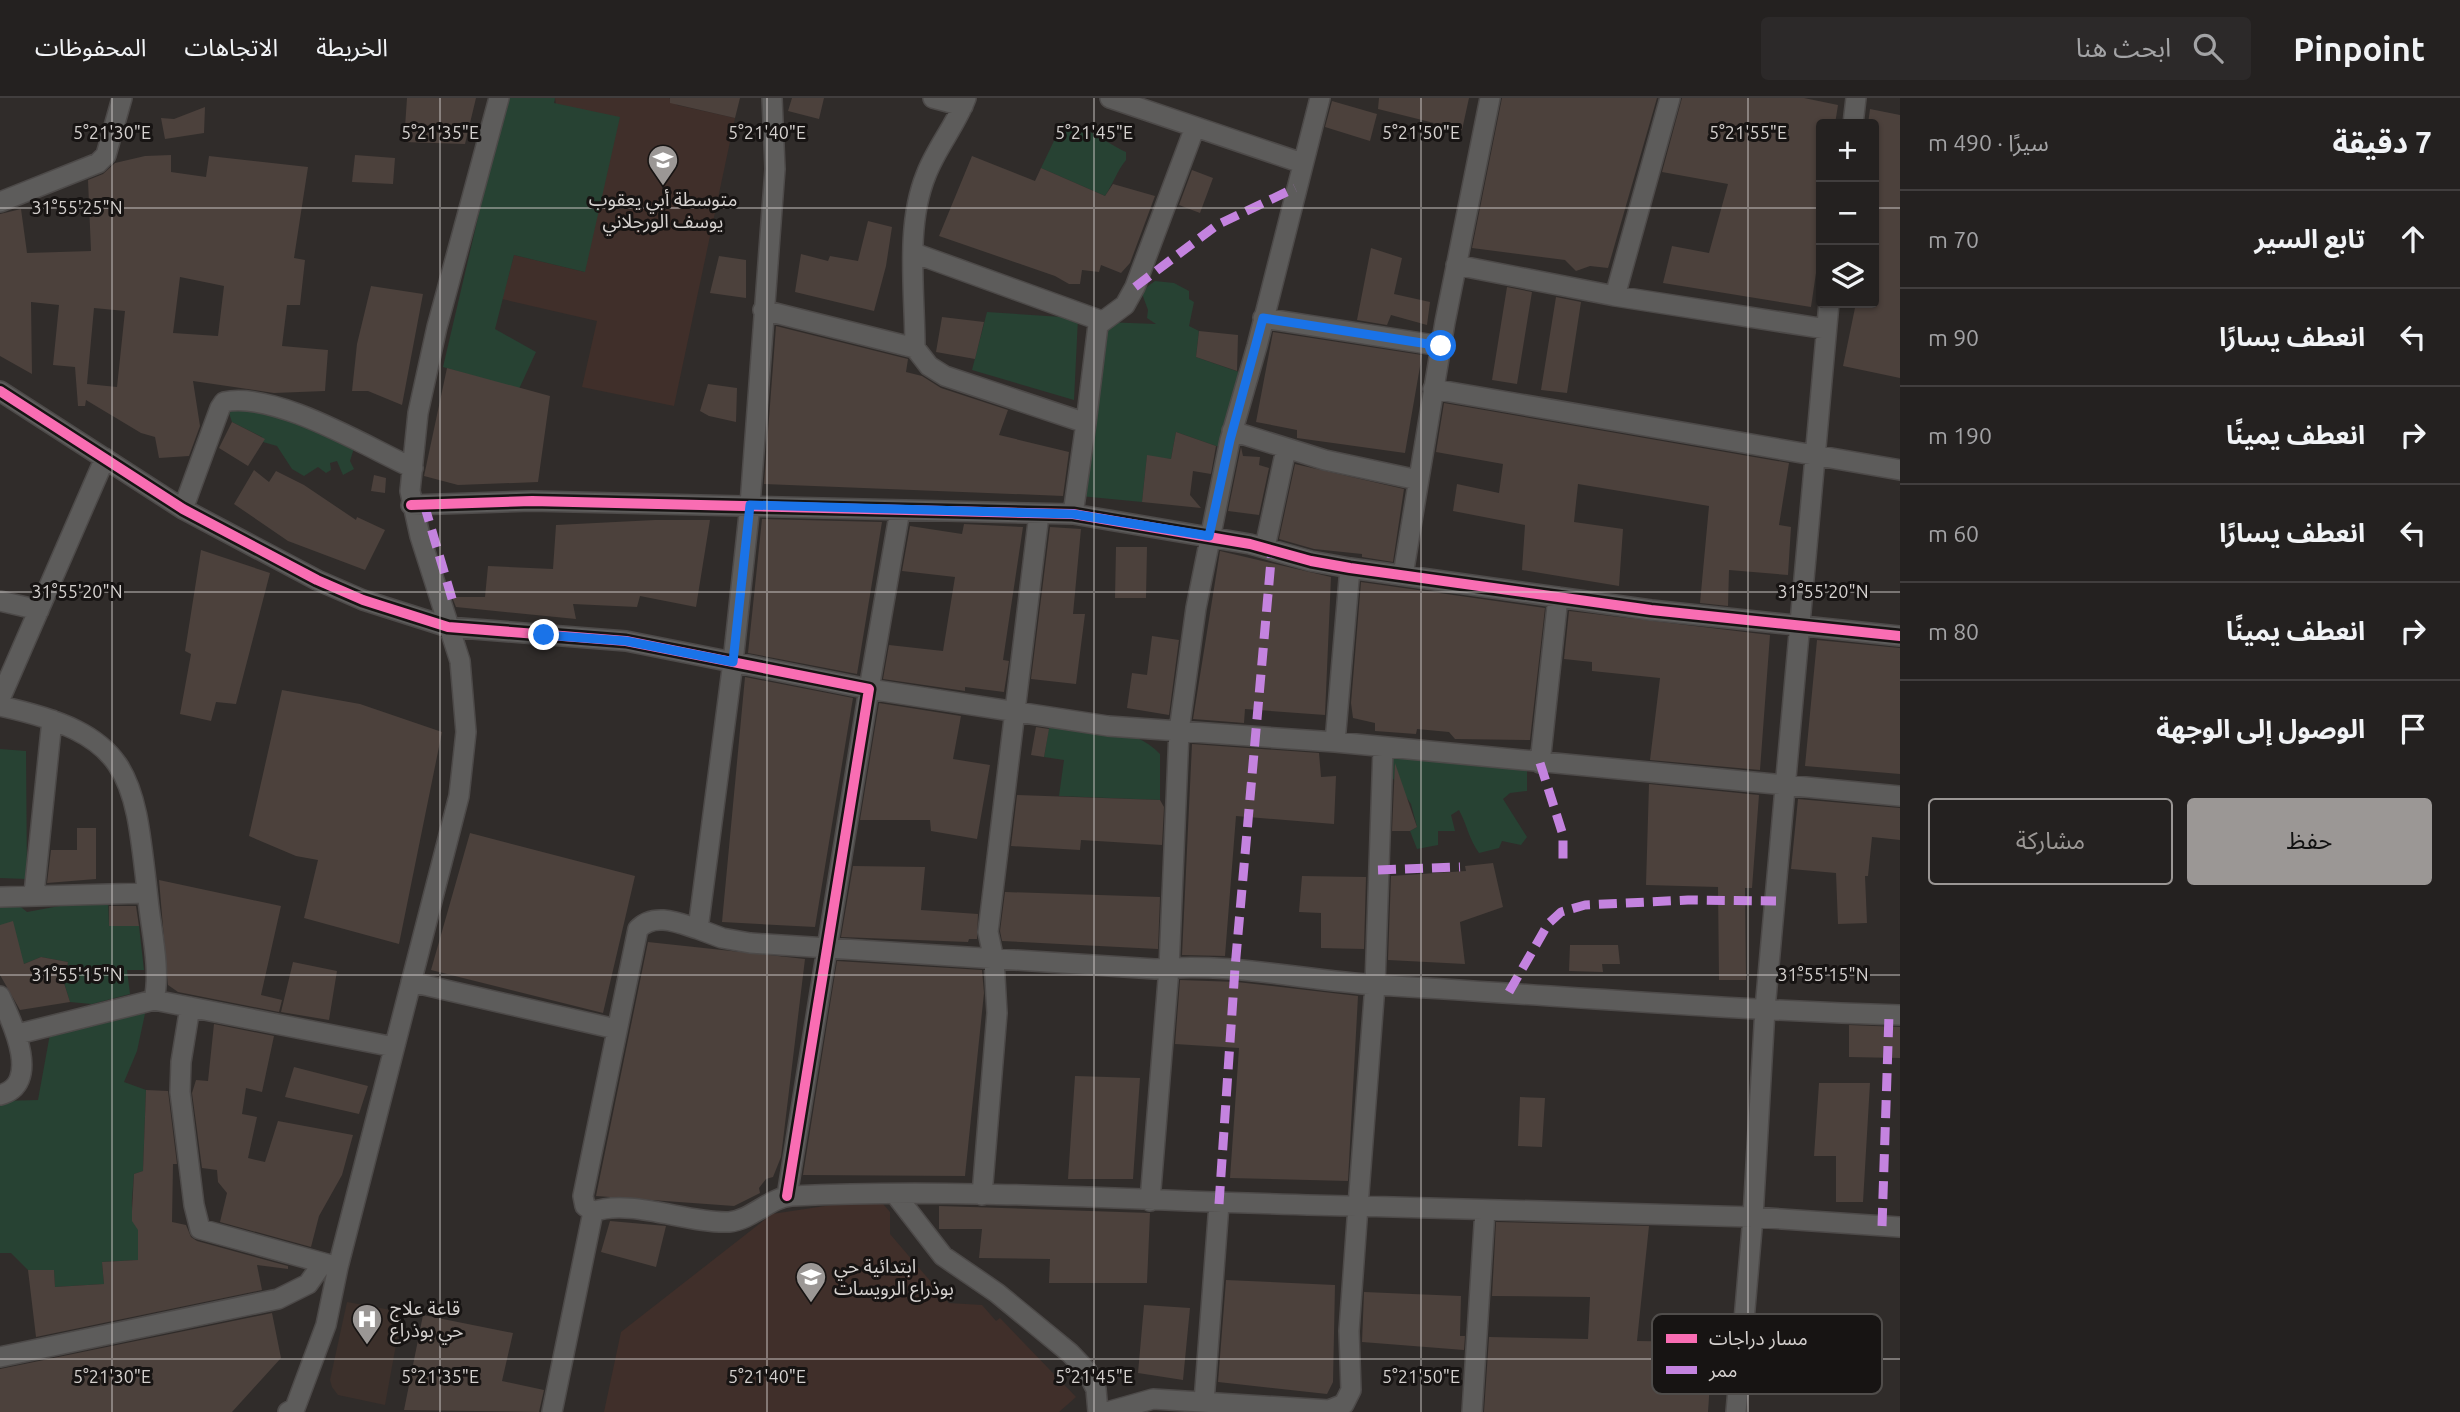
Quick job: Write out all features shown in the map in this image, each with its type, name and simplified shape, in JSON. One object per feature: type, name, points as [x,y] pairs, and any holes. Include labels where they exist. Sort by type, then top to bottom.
[{"type":"street","points":[[0,202],[97,163],[106,155],[122,98]]},
{"type":"street","points":[[0,1357],[278,1298],[308,1284],[330,1265],[348,1237],[459,796],[466,732],[460,661],[411,505],[413,468],[418,413],[437,327],[499,98]]},
{"type":"street","points":[[698,929],[733,662],[750,505],[775,169],[772,98]]},
{"type":"street","points":[[933,98],[965,102],[925,177],[913,226],[915,348],[929,366],[945,376],[1086,423]]},
{"type":"street","points":[[1110,98],[1302,163]]},
{"type":"street","points":[[1150,1201],[1169,968],[1179,732],[1209,536],[1232,431],[1320,98]]},
{"type":"street","points":[[1403,575],[1433,389],[1490,98]]},
{"type":"street","points":[[1615,296],[1670,98]]},
{"type":"street","points":[[1854,119],[1856,98]]},
{"type":"street","points":[[1073,514],[1097,330],[1102,321],[1125,304],[1135,287],[1195,127]]},
{"type":"street","points":[[914,253],[1102,321]]},
{"type":"street","points":[[1456,265],[1615,296],[1825,329]]},
{"type":"street","points":[[1745,1314],[1765,1009],[1828,308]]},
{"type":"street","points":[[763,310],[915,348]]},
{"type":"street","points":[[1263,318],[1441,346]]},
{"type":"street","points":[[1433,389],[1900,470]]},
{"type":"street","points":[[0,391],[183,509],[328,585],[363,600],[448,627],[626,641],[869,689],[1013,713],[1179,732],[1335,743],[1900,796]]},
{"type":"street","points":[[183,509],[220,408],[225,402],[236,399],[274,404],[413,468]]},
{"type":"street","points":[[1232,431],[1286,449],[1418,480]]},
{"type":"street","points":[[1265,547],[1286,449]]},
{"type":"street","points":[[0,699],[105,458]]},
{"type":"street","points":[[411,505],[531,501],[1073,514],[1209,536],[1350,568],[1558,597],[1900,636]]},
{"type":"street","points":[[787,1196],[900,510]]},
{"type":"street","points":[[982,1195],[997,1013],[994,960],[988,932],[1039,514]]},
{"type":"street","points":[[1335,743],[1350,568]]},
{"type":"street","points":[[1540,764],[1558,597]]},
{"type":"street","points":[[0,601],[39,611]]},
{"type":"street","points":[[0,706],[52,720],[102,744],[122,770],[134,799],[155,971],[154,1000]]},
{"type":"street","points":[[34,894],[52,720]]},
{"type":"street","points":[[1107,1412],[1153,1399],[1329,1410],[1344,1404],[1351,1390],[1349,1331],[1375,985],[1383,749]]},
{"type":"street","points":[[0,897],[34,894],[147,894]]},
{"type":"street","points":[[1900,1015],[1375,985],[1235,968],[1169,968],[994,960],[828,949],[726,939],[698,929],[657,920],[646,922],[638,929],[583,1196],[586,1206],[593,1212],[628,1210],[728,1222],[745,1219],[787,1196],[895,1194],[1753,1217],[1900,1227]]},
{"type":"street","points":[[411,982],[616,1029]]},
{"type":"street","points":[[0,996],[18,1034],[22,1053],[20,1072],[10,1091],[0,1095]]},
{"type":"street","points":[[18,1034],[154,1000],[394,1047]]},
{"type":"street","points":[[190,1007],[180,1092],[194,1205],[200,1229],[330,1265]]},
{"type":"street","points":[[895,1194],[943,1256],[997,1293],[1079,1362],[1096,1389],[1098,1412]]},
{"type":"street","points":[[1204,1402],[1219,1203]]},
{"type":"street","points":[[1472,1412],[1485,1210]]},
{"type":"street","points":[[552,1412],[593,1212]]},
{"type":"street","points":[[296,1411],[326,1325],[330,1265]]},
{"type":"street","points":[[1736,1412],[1738,1394]]},
{"type":"shaded area","name":"متوسطة أبي يعقوب يوسف الورجلاني","points":[[555,98],[669,98],[677,105],[735,118],[674,406],[582,387],[597,321],[502,299],[514,255],[585,272]]},
{"type":"shaded area","name":"ابتدائية حي بوذراع الرويسات","points":[[878,1198],[890,1212],[890,1234],[949,1303],[982,1305],[996,1321],[1000,1318],[1076,1397],[1059,1412],[604,1412],[621,1332],[772,1214]]},
{"type":"shaded area","name":"قاعة علاج حي بوذراع","points":[[347,1302],[402,1312],[385,1405],[338,1395],[332,1387],[330,1380]]},
{"type":"green space","points":[[506,98],[555,98],[554,103],[620,117],[585,272],[514,255],[495,329],[536,352],[519,389],[443,367]]},
{"type":"green space","points":[[1063,122],[1087,130],[1126,152],[1126,160],[1105,196],[1041,168]]},
{"type":"green space","points":[[1155,281],[1174,283],[1189,291],[1189,299],[1194,302],[1189,326],[1199,331],[1196,357],[1239,372],[1219,447],[1176,432],[1171,459],[1147,456],[1142,502],[1080,496],[1104,322],[1156,324],[1147,318],[1148,310],[1141,291]]},
{"type":"green space","points":[[987,312],[1078,318],[1074,400],[972,370]]},
{"type":"green space","points":[[251,399],[354,448],[350,461],[354,469],[343,475],[337,461],[330,463],[331,470],[326,473],[318,467],[304,476],[292,469],[277,446],[263,442],[262,437],[232,422],[229,413]]},
{"type":"green space","points":[[1050,721],[1109,729],[1149,745],[1160,754],[1160,800],[1059,796],[1064,760],[1044,757]]},
{"type":"green space","points":[[0,749],[26,751],[27,879],[0,878]]},
{"type":"green space","points":[[1392,754],[1527,765],[1527,791],[1510,793],[1503,799],[1527,837],[1521,845],[1502,841],[1499,848],[1479,853],[1459,810],[1451,815],[1455,831],[1438,831],[1438,845],[1417,849],[1410,831],[1417,827],[1411,804],[1392,777]]},
{"type":"green space","points":[[0,890],[27,912],[108,897],[109,926],[139,926],[144,970],[127,970],[130,994],[92,1004],[70,1002],[64,983],[68,962],[41,957],[24,964],[0,925]]},
{"type":"green space","points":[[146,1009],[137,1051],[124,1082],[146,1090],[143,1171],[134,1174],[132,1202],[133,1217],[146,1242],[138,1243],[138,1260],[102,1262],[104,1284],[55,1287],[54,1270],[28,1270],[11,1253],[0,1253],[0,1101],[38,1100],[52,1023]]},
{"type":"building","points":[[407,98],[476,98],[465,144],[404,142]]},
{"type":"building","points":[[670,98],[740,98],[735,118],[670,103]]},
{"type":"building","points":[[792,98],[824,98],[819,119],[788,111]]},
{"type":"building","points":[[1379,98],[1469,98],[1462,130],[1378,109]]},
{"type":"building","points":[[1502,98],[1657,98],[1608,268],[1590,266],[1576,271],[1565,260],[1472,248]]},
{"type":"building","points":[[1682,98],[1804,98],[1838,105],[1836,119],[1816,119],[1816,273],[1811,307],[1663,283],[1672,246],[1709,253],[1728,184],[1662,172]]},
{"type":"building","points":[[1332,101],[1377,114],[1370,141],[1325,127]]},
{"type":"building","points":[[205,107],[204,133],[165,139],[161,118],[174,119]]},
{"type":"building","points":[[1870,109],[1900,115],[1900,378],[1843,366],[1855,308],[1879,308],[1879,119],[1869,119]]},
{"type":"building","points":[[171,155],[171,172],[206,177],[209,156],[308,167],[294,258],[305,260],[300,305],[287,305],[282,346],[328,350],[325,391],[274,393],[193,381],[200,426],[189,456],[159,458],[155,437],[141,433],[86,400],[85,406],[78,406],[75,367],[53,365],[59,305],[31,302],[32,374],[0,356],[0,214],[21,209],[27,253],[91,251],[88,180],[103,174],[115,163],[145,156]],"holes":[[[180,277],[224,286],[218,336],[173,333]],[[94,308],[125,311],[117,387],[87,384]]]},
{"type":"building","points":[[355,155],[395,158],[393,184],[352,182]]},
{"type":"building","points":[[972,156],[1035,181],[1041,168],[1105,196],[1113,184],[1155,196],[1130,263],[1121,273],[1101,265],[1099,272],[1082,270],[1080,284],[1069,284],[1055,276],[939,236]]},
{"type":"building","points":[[1192,170],[1213,178],[1200,213],[1179,205]]},
{"type":"building","points":[[868,221],[892,227],[886,266],[874,311],[795,292],[801,254],[828,261],[830,256],[858,261]]},
{"type":"building","points":[[1371,248],[1402,258],[1394,294],[1430,302],[1427,325],[1391,315],[1387,325],[1357,320]]},
{"type":"building","points":[[719,256],[746,260],[746,298],[710,293]]},
{"type":"building","points":[[371,286],[423,294],[402,405],[368,391],[352,391],[357,344]]},
{"type":"building","points":[[1507,287],[1532,292],[1517,384],[1492,380]]},
{"type":"building","points":[[1556,297],[1581,302],[1567,393],[1541,390]]},
{"type":"building","points":[[942,317],[984,322],[975,359],[936,352]]},
{"type":"building","points":[[776,326],[908,359],[906,372],[922,376],[941,388],[1008,410],[999,435],[1069,452],[1063,496],[764,484]]},
{"type":"building","points":[[1199,331],[1238,335],[1237,371],[1196,357]]},
{"type":"building","points":[[1273,332],[1422,355],[1405,453],[1297,438],[1297,430],[1256,422]]},
{"type":"building","points":[[447,368],[550,396],[538,482],[458,485],[424,476]]},
{"type":"building","points":[[708,384],[737,388],[736,422],[709,416],[700,411]]},
{"type":"building","points":[[1444,403],[1789,463],[1779,525],[1791,527],[1788,575],[1729,570],[1728,606],[1700,603],[1709,506],[1578,484],[1574,522],[1623,529],[1619,586],[1522,570],[1525,525],[1453,511],[1457,484],[1499,493],[1503,464],[1436,452]]},
{"type":"building","points":[[232,422],[265,439],[248,466],[219,448]]},
{"type":"building","points":[[1176,432],[1216,446],[1211,474],[1193,471],[1190,495],[1201,508],[1142,502],[1147,455],[1171,459]]},
{"type":"building","points":[[1241,447],[1243,456],[1260,457],[1259,465],[1269,468],[1259,515],[1228,511]]},
{"type":"building","points":[[1295,464],[1404,489],[1393,562],[1362,557],[1362,554],[1314,549],[1279,539]]},
{"type":"building","points":[[254,470],[269,482],[276,471],[304,485],[356,520],[357,517],[385,530],[365,570],[288,541],[234,504]]},
{"type":"building","points":[[374,475],[386,478],[385,493],[371,491]]},
{"type":"building","points":[[762,519],[882,522],[857,674],[748,653]]},
{"type":"building","points":[[710,520],[696,607],[640,596],[637,607],[573,604],[576,619],[456,607],[452,597],[485,597],[488,566],[553,569],[556,525]]},
{"type":"building","points":[[964,524],[1023,527],[1003,660],[1009,661],[1004,692],[965,687],[965,691],[883,679],[889,645],[943,651],[955,577],[902,571],[910,526],[962,534]]},
{"type":"building","points":[[1050,527],[1081,529],[1073,614],[1085,614],[1076,684],[1031,679]]},
{"type":"building","points":[[1116,547],[1147,547],[1146,598],[1115,598]]},
{"type":"building","points":[[201,550],[270,573],[236,704],[216,702],[211,721],[180,714],[191,654],[185,651]]},
{"type":"building","points":[[1220,551],[1331,577],[1325,715],[1245,709],[1244,723],[1193,719]]},
{"type":"building","points":[[1361,582],[1545,608],[1530,740],[1455,739],[1449,732],[1417,729],[1416,734],[1375,731],[1375,723],[1353,718],[1351,703]]},
{"type":"building","points":[[1569,611],[1770,635],[1760,770],[1650,760],[1660,678],[1592,671],[1592,662],[1564,659]]},
{"type":"building","points":[[1152,636],[1179,640],[1169,715],[1127,708],[1132,673],[1147,675]]},
{"type":"building","points":[[1817,640],[1900,648],[1900,774],[1805,766]]},
{"type":"building","points":[[745,677],[853,698],[815,927],[722,922]]},
{"type":"building","points":[[282,690],[360,704],[442,732],[399,944],[304,918],[318,860],[296,856],[249,836]]},
{"type":"building","points":[[879,703],[961,716],[953,759],[990,765],[977,839],[931,831],[930,820],[860,820]]},
{"type":"building","points":[[1036,727],[1049,729],[1044,757],[1031,755]]},
{"type":"building","points":[[1192,744],[1319,753],[1321,777],[1336,776],[1334,824],[1236,816],[1225,956],[1182,955]]},
{"type":"building","points":[[1395,763],[1417,827],[1410,831],[1392,831]]},
{"type":"building","points":[[1649,784],[1759,795],[1752,888],[1745,888],[1746,980],[1719,980],[1718,887],[1646,885]]},
{"type":"building","points":[[1017,795],[1160,800],[1164,807],[1162,845],[1081,840],[1080,850],[1011,846]]},
{"type":"building","points":[[1798,799],[1900,808],[1900,840],[1872,837],[1868,876],[1865,876],[1867,923],[1838,924],[1836,873],[1791,869]]},
{"type":"building","points":[[77,828],[96,828],[96,879],[47,883],[51,850],[77,850]]},
{"type":"building","points":[[470,833],[635,876],[603,1013],[431,970]]},
{"type":"building","points":[[1493,863],[1503,907],[1460,922],[1465,964],[1388,960],[1391,876],[1466,871],[1465,866]]},
{"type":"building","points":[[853,866],[925,867],[921,910],[978,914],[977,939],[969,939],[968,942],[841,937]]},
{"type":"building","points":[[1302,876],[1366,877],[1364,949],[1321,948],[1321,913],[1299,912]]},
{"type":"building","points":[[159,880],[281,906],[261,995],[282,1000],[279,1012],[178,992],[168,985]]},
{"type":"building","points":[[1005,892],[1160,897],[1158,949],[1002,941],[1000,931]]},
{"type":"building","points":[[109,906],[136,906],[139,926],[109,926]]},
{"type":"building","points":[[13,921],[24,964],[41,957],[68,962],[64,983],[70,1002],[20,1010],[0,975],[0,925]]},
{"type":"building","points":[[648,942],[805,959],[781,1157],[773,1177],[766,1179],[759,1188],[760,1193],[734,1206],[596,1196]]},
{"type":"building","points":[[1570,945],[1618,945],[1620,964],[1602,964],[1603,972],[1569,971]]},
{"type":"building","points":[[837,961],[982,970],[984,993],[965,1176],[803,1175]]},
{"type":"building","points":[[293,962],[337,971],[329,1020],[281,1012]]},
{"type":"building","points":[[1180,980],[1237,982],[1358,996],[1348,1181],[1230,1178],[1239,1048],[1175,1044]]},
{"type":"building","points":[[214,1024],[274,1036],[262,1092],[246,1088],[242,1114],[257,1117],[248,1158],[265,1162],[278,1121],[353,1135],[342,1175],[319,1216],[311,1247],[220,1222],[227,1193],[218,1182],[217,1170],[202,1168],[192,1093],[196,1080],[208,1081]]},
{"type":"building","points":[[1849,1025],[1900,1027],[1900,1058],[1849,1057]]},
{"type":"building","points":[[294,1067],[368,1086],[359,1114],[285,1097]]},
{"type":"building","points":[[1075,1076],[1140,1078],[1133,1179],[1068,1179]]},
{"type":"building","points":[[1819,1083],[1870,1083],[1863,1202],[1836,1202],[1836,1156],[1814,1156]]},
{"type":"building","points":[[146,1090],[168,1091],[177,1164],[173,1164],[172,1222],[186,1225],[191,1237],[197,1241],[288,1266],[288,1269],[257,1265],[262,1290],[36,1337],[28,1270],[54,1270],[55,1287],[104,1284],[102,1262],[138,1260],[138,1230],[132,1221],[132,1211],[134,1174],[143,1171]]},
{"type":"building","points":[[1520,1097],[1545,1098],[1542,1147],[1518,1146]]},
{"type":"building","points":[[939,1206],[1150,1213],[1147,1283],[1049,1283],[1050,1259],[979,1258],[982,1229],[939,1229]]},
{"type":"building","points":[[610,1221],[666,1226],[656,1267],[601,1252]]},
{"type":"building","points":[[1496,1222],[1649,1226],[1637,1341],[1652,1341],[1652,1394],[1709,1394],[1708,1412],[1484,1412],[1489,1337],[1588,1339],[1590,1297],[1492,1296]]},
{"type":"building","points":[[1226,1280],[1335,1285],[1333,1382],[1327,1394],[1218,1382]]},
{"type":"building","points":[[1364,1292],[1461,1296],[1460,1336],[1465,1336],[1464,1350],[1362,1342]]},
{"type":"building","points":[[1144,1305],[1190,1308],[1183,1380],[1138,1373]]},
{"type":"building","points":[[272,1313],[281,1358],[232,1412],[0,1412],[0,1369]]},
{"type":"building","points":[[423,1315],[513,1333],[502,1381],[544,1390],[539,1412],[404,1410]]},
{"type":"marked path","points":[[1135,287],[1217,225],[1295,188]]},
{"type":"marked path","points":[[424,504],[453,602]]},
{"type":"marked path","points":[[1219,1204],[1235,968],[1272,549]]},
{"type":"marked path","points":[[1540,763],[1563,835],[1563,860]]},
{"type":"marked path","points":[[1378,870],[1460,867]]},
{"type":"marked path","points":[[1509,992],[1548,924],[1561,912],[1585,905],[1688,900],[1776,901]]},
{"type":"marked path","points":[[1882,1226],[1889,1014]]},
{"type":"cycle path","points":[[0,391],[183,509],[317,580],[363,600],[448,627],[626,641],[869,689],[787,1196]]},
{"type":"cycle path","points":[[411,505],[532,501],[1073,514],[1250,544],[1311,561],[1350,568],[1651,610],[1900,636]]},
{"type":"place","name":"متوسطة أبي يعقوب يوسف الورجلاني","points":[[663,187]]},
{"type":"place","name":"ابتدائية حي بوذراع الرويسات","points":[[811,1304]]},
{"type":"place","name":"قاعة علاج حي بوذراع","points":[[367,1346]]},
{"type":"route","points":[[544,635],[647,644],[733,662],[750,505],[1073,514],[1209,536],[1230,440],[1263,318],[1441,346]]}]
